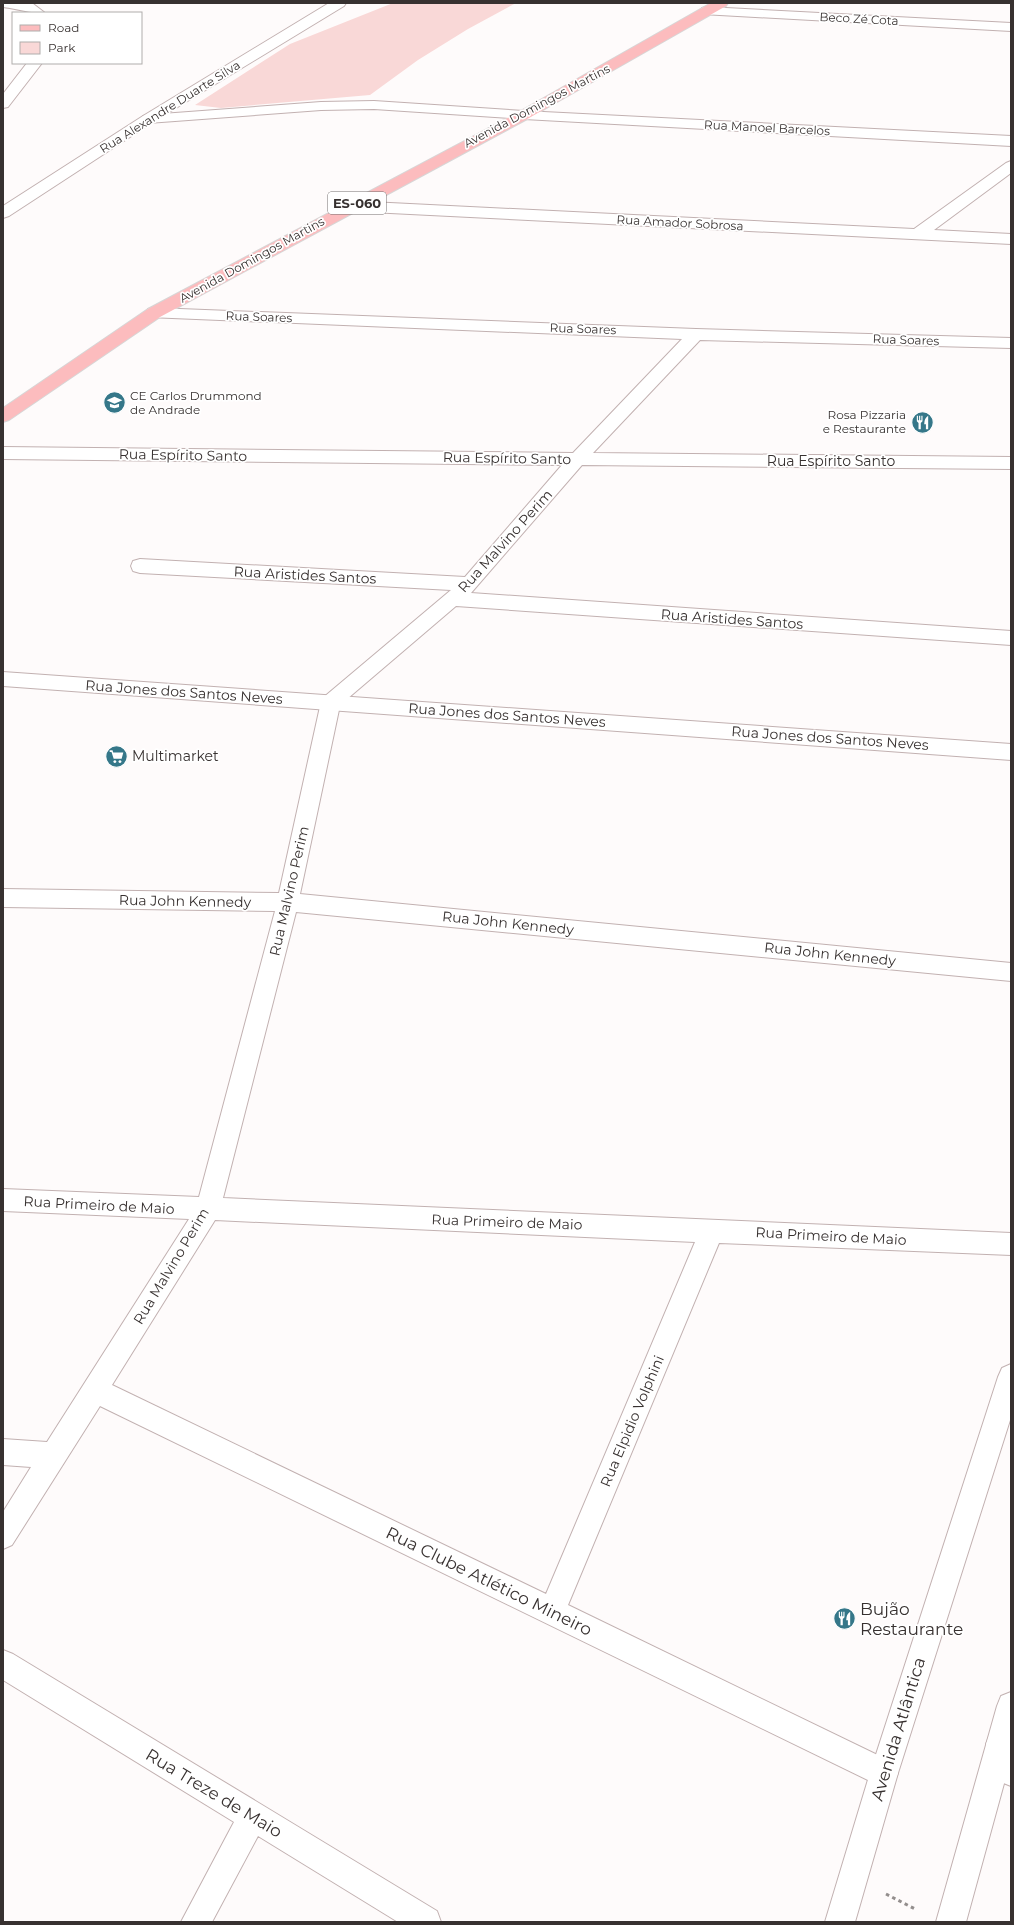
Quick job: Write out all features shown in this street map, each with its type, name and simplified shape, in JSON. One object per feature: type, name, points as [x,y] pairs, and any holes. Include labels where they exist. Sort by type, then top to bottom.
[{"type":"main road","name":"Avenida Domingos Martins","points":[[3,416],[154,313],[350,206],[524,115],[721,3]]},
{"type":"street","points":[[4,3],[27,6],[36,12]]},
{"type":"street","name":"Rua Alexandre Duarte Silva","points":[[3,213],[148,119],[338,3]]},
{"type":"street","name":"Beco Zé Cota","points":[[707,11],[1011,28]]},
{"type":"street","points":[[3,104],[34,64]]},
{"type":"street","name":"Rua Manoel Barcelos","points":[[148,119],[321,106],[374,105],[524,115],[1011,141]]},
{"type":"street","points":[[917,235],[1011,166]]},
{"type":"street","name":"Rua Amador Sobrosa","points":[[350,206],[1011,239]]},
{"type":"street","name":"Rua Soares","points":[[154,313],[696,334],[1011,343]]},
{"type":"street","name":"Rua Malvino Perim","points":[[3,1536],[208,1210],[288,902],[330,702],[470,584],[577,459],[696,334]]},
{"type":"street","name":"Rua Espírito Santo","points":[[3,452],[577,459],[1011,462]]},
{"type":"street","name":"Rua Aristides Santos","points":[[140,566],[470,584]]},
{"type":"street","name":"Rua Aristides Santos","points":[[453,599],[1011,638]]},
{"type":"street","name":"Rua Jones dos Santos Neves","points":[[3,679],[1011,752]]},
{"type":"street","name":"Rua John Kennedy","points":[[3,898],[288,902],[1011,972]]},
{"type":"street","name":"Rua Primeiro de Maio","points":[[3,1200],[1011,1244]]},
{"type":"street","name":"Rua Elpidio Volphini","points":[[552,1612],[712,1231]]},
{"type":"street","name":"Avenida Atlântica","points":[[840,1922],[884,1773],[1011,1377]]},
{"type":"street","name":"Rua Clube Atlético Mineiro","points":[[95,1390],[884,1773]]},
{"type":"street","points":[[3,1452],[54,1455]]},
{"type":"street","name":"Rua Treze de Maio","points":[[3,1664],[426,1922]]},
{"type":"street","points":[[951,1922],[1011,1706]]},
{"type":"street","points":[[1000,1744],[1011,1772]]},
{"type":"street","points":[[196,1922],[253,1817]]},
{"type":"path","points":[[853,1878],[921,1912]]},
{"type":"green space","points":[[393,3],[516,3],[468,29],[418,60],[370,95],[221,108],[195,105],[290,44]]},
{"type":"place","name":"CE Carlos Drummond de Andrade","points":[[115,403]]},
{"type":"place","name":"Rosa Pizzaria e Restaurante","points":[[922,422]]},
{"type":"place","name":"Multimarket","points":[[116,756]]},
{"type":"place","name":"Bujão Restaurante","points":[[845,1619]]}]
